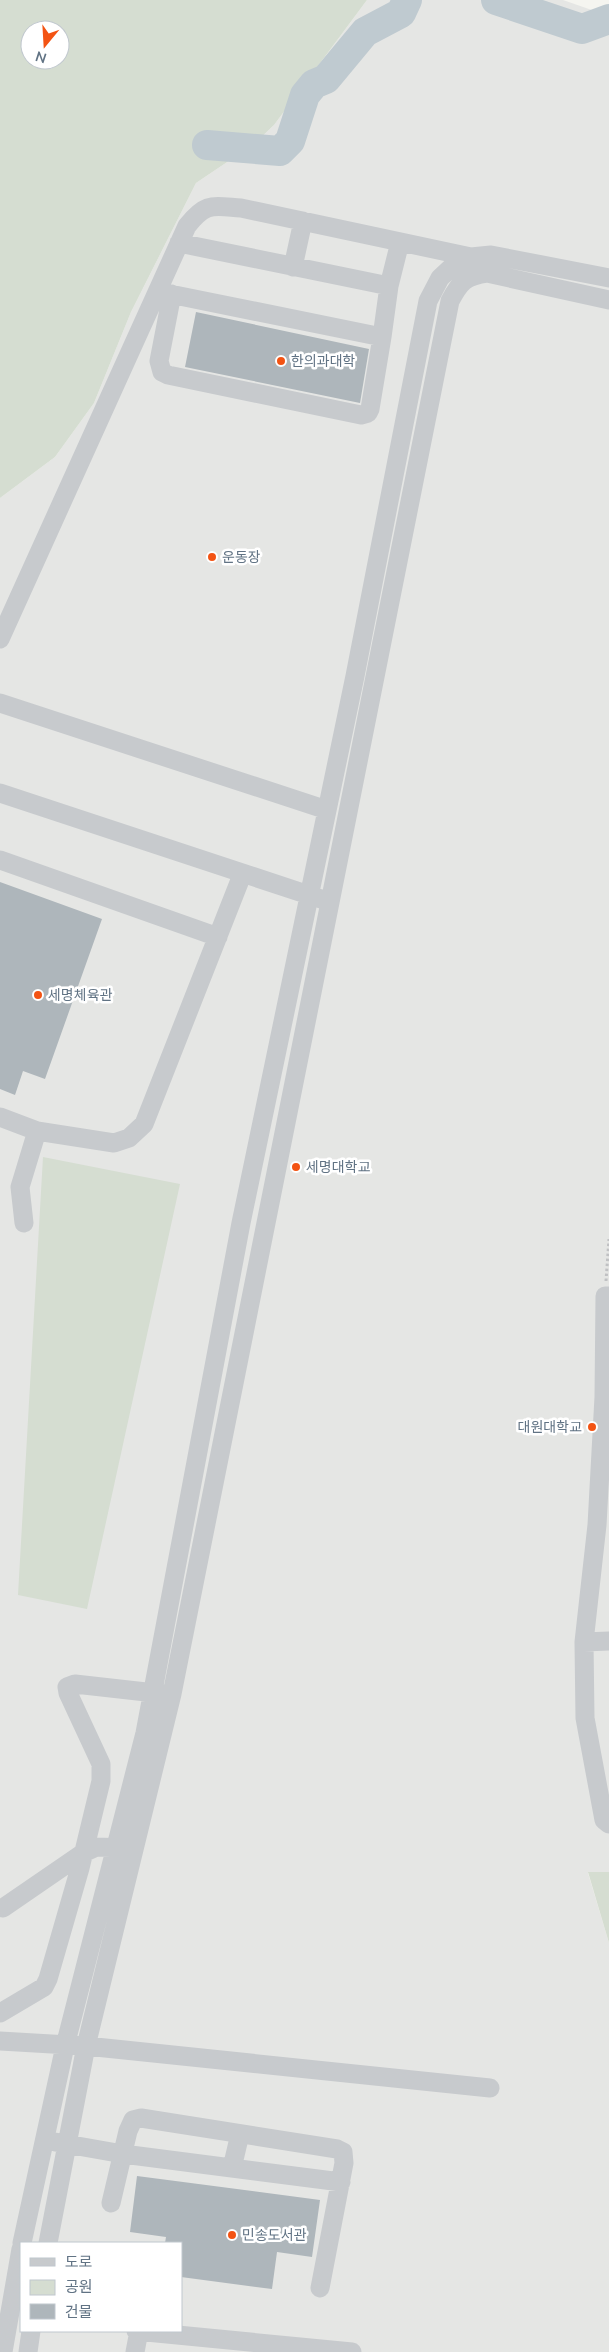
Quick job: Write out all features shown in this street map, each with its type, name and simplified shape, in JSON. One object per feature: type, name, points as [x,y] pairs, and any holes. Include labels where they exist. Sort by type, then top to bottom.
[{"type":"street","points":[[0,639],[165,293],[179,243],[187,226],[199,211],[212,206],[241,208],[471,257]]},
{"type":"street","points":[[293,267],[303,222]]},
{"type":"street","points":[[165,293],[159,361],[162,372],[168,376],[360,415],[368,413],[370,409],[389,286],[400,242]]},
{"type":"street","points":[[179,243],[389,286]]},
{"type":"street","points":[[22,2242],[65,2046],[145,1733],[227,1300],[355,676],[428,301],[440,278],[454,264],[471,257],[491,255],[609,278]]},
{"type":"street","points":[[48,2242],[86,2046],[172,1694],[450,301],[456,289],[470,276],[486,273],[609,300]]},
{"type":"street","points":[[165,293],[382,337]]},
{"type":"street","points":[[355,676],[374,683]]},
{"type":"street","points":[[0,703],[327,810]]},
{"type":"street","points":[[0,793],[242,875],[329,902]]},
{"type":"street","points":[[0,860],[218,937]]},
{"type":"street","points":[[0,1117],[37,1131],[114,1143],[130,1138],[144,1124],[242,875]]},
{"type":"street","points":[[24,1223],[20,1187],[37,1131]]},
{"type":"street","points":[[607,1296],[603,1525],[584,1642],[585,1718],[604,1820],[609,1824]]},
{"type":"street","points":[[227,1300],[249,1305]]},
{"type":"street","points":[[584,1642],[609,1641]]},
{"type":"street","points":[[0,2013],[44,1987],[48,1979],[101,1781],[101,1764],[68,1693],[67,1687],[75,1684],[172,1694]]},
{"type":"street","points":[[3,1908],[83,1853],[96,1847],[115,1846],[134,1850]]},
{"type":"street","points":[[0,2041],[86,2046],[490,2088]]},
{"type":"street","points":[[110,2203],[133,2120],[141,2118],[343,2152],[344,2163],[320,2288]]},
{"type":"street","points":[[232,2168],[240,2134]]},
{"type":"street","points":[[44,2139],[67,2145],[123,2154],[340,2182]]},
{"type":"street","points":[[3,2352],[11,2290],[20,2253]]},
{"type":"street","points":[[28,2352],[31,2332]]},
{"type":"street","points":[[136,2352],[138,2332]]},
{"type":"street","points":[[147,2332],[326,2351],[352,2352]]},
{"type":"path","points":[[607,1296],[609,1239]]},
{"type":"shaded area","name":"세명대학교","points":[[367,0],[563,0],[609,16],[609,1872],[588,1873],[609,1943],[609,2352],[0,2352],[0,498],[55,457],[94,403],[131,312],[196,183],[254,144],[274,125]]},
{"type":"green space","points":[[0,0],[367,0],[274,125],[254,144],[196,183],[131,312],[94,403],[55,457],[0,498]]},
{"type":"green space","points":[[43,1157],[180,1184],[87,1609],[18,1595]]},
{"type":"green space","points":[[588,1872],[609,1872],[609,1943]]},
{"type":"building","name":"한의과대학","points":[[196,312],[369,349],[360,403],[185,367]]},
{"type":"building","name":"세명체육관","points":[[0,882],[102,919],[45,1079],[23,1071],[15,1095],[0,1089]]},
{"type":"building","name":"민송도서관","points":[[137,2176],[320,2200],[312,2257],[277,2252],[272,2289],[182,2277],[182,2242],[165,2242],[166,2237],[130,2232]]},
{"type":"waterway","points":[[207,145],[280,151],[290,141],[305,95],[314,84],[326,79],[365,32],[401,13],[407,0]]},
{"type":"waterway","points":[[496,0],[582,29],[609,19]]},
{"type":"place","name":"한의과대학","points":[[281,361]]},
{"type":"place","name":"운동장","points":[[212,557]]},
{"type":"place","name":"세명체육관","points":[[38,995]]},
{"type":"place","name":"세명대학교","points":[[296,1167]]},
{"type":"place","name":"대원대학교","points":[[592,1427]]},
{"type":"place","name":"민송도서관","points":[[232,2235]]}]
